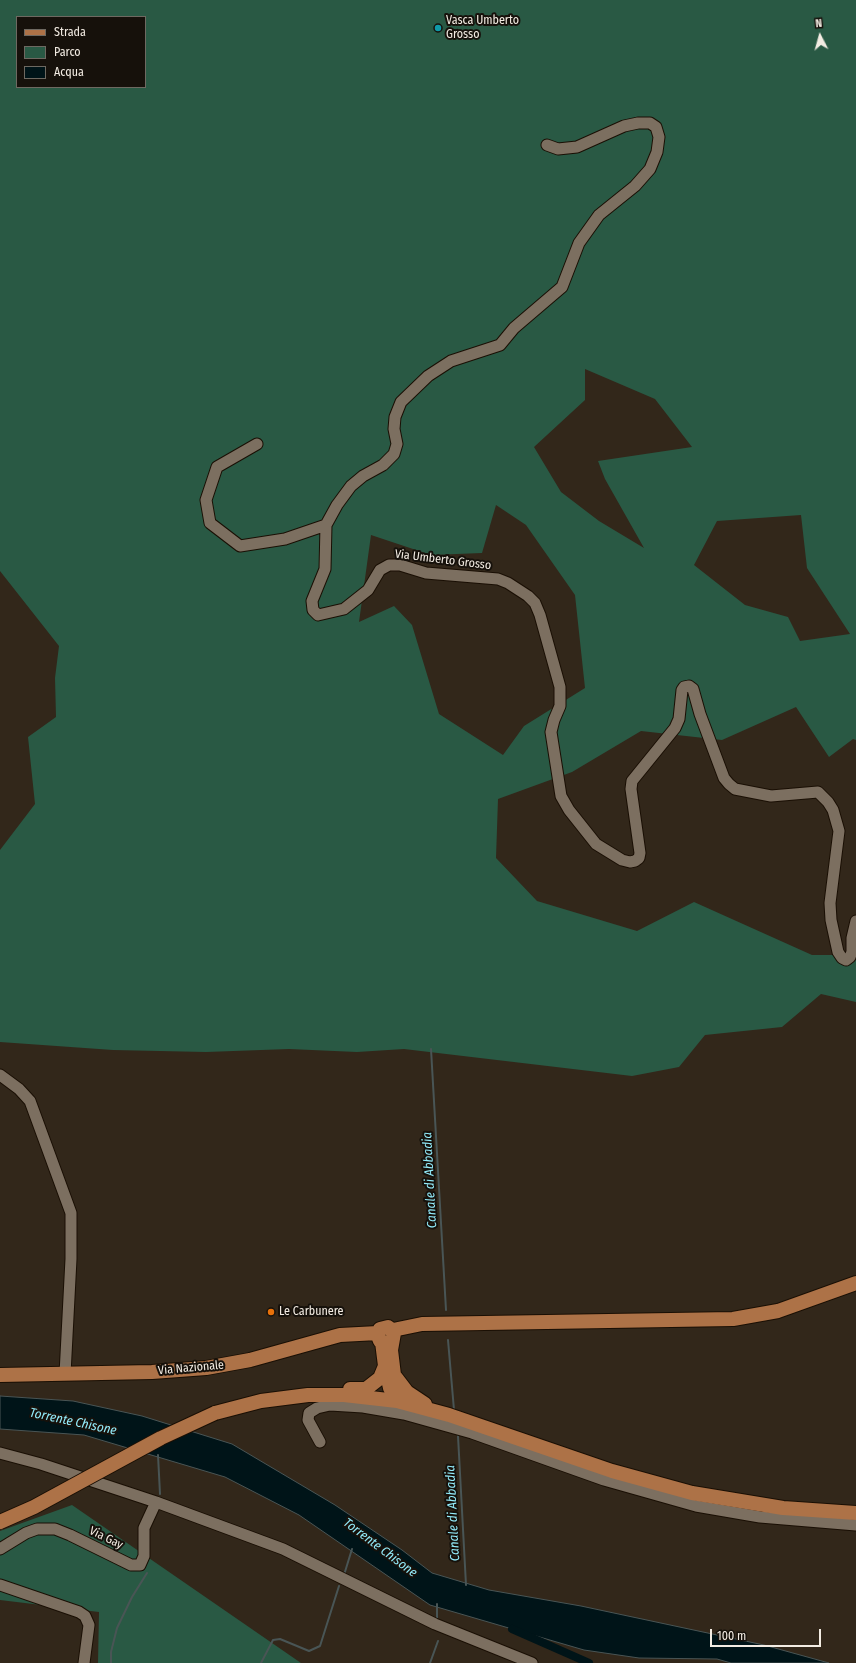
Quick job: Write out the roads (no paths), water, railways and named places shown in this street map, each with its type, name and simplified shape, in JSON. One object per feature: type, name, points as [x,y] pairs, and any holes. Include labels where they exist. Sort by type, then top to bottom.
[{"type":"main road","name":"Via Nazionale","points":[[0,1375],[152,1372],[206,1368],[250,1360],[340,1335],[386,1337],[422,1324],[733,1319],[778,1311],[856,1283]]},
{"type":"main road","points":[[386,1337],[385,1366],[390,1388],[397,1401]]},
{"type":"main road","points":[[386,1337],[392,1366],[399,1383],[407,1392],[420,1401],[449,1415]]},
{"type":"main road","points":[[239,1406],[253,1398],[278,1392],[328,1389],[366,1389],[380,1378],[385,1366]]},
{"type":"main road","points":[[0,1522],[34,1507],[161,1438],[215,1413],[261,1401],[308,1395],[344,1395],[397,1401],[449,1415],[612,1471],[692,1493],[783,1508],[856,1513]]},
{"type":"street","name":"Via Umberto Grosso","points":[[547,145],[558,149],[577,147],[624,126],[638,123],[650,123],[656,127],[659,137],[657,152],[650,169],[635,186],[599,215],[579,243],[562,286],[514,328],[500,345],[451,361],[428,376],[401,402],[394,417],[394,429],[397,444],[394,454],[383,465],[363,476],[351,486],[337,505],[326,525],[325,569],[312,601],[313,610],[318,615],[344,609],[358,600],[368,590],[380,570],[389,566],[400,565],[426,573],[498,579],[518,589],[535,603],[540,615],[561,692],[560,706],[551,732],[558,787],[561,796],[569,810],[596,844],[622,860],[630,862],[639,858],[631,789],[632,781],[675,728],[680,713],[682,690],[684,687],[689,686],[693,689],[700,714],[724,778],[728,784],[735,789],[771,796],[818,792],[828,802],[833,810],[839,831],[830,903],[831,920],[838,952],[842,958],[846,960],[850,957],[852,952],[852,938],[856,921]]},
{"type":"street","points":[[257,444],[218,467],[206,500],[210,523],[240,546],[285,539],[326,525]]},
{"type":"street","points":[[0,1075],[30,1101],[71,1213],[71,1259],[65,1374]]},
{"type":"street","points":[[320,1442],[308,1420],[309,1413],[317,1408],[330,1405],[363,1407],[404,1414],[472,1433],[604,1480],[696,1506],[760,1517],[856,1525]]},
{"type":"street","points":[[0,1453],[41,1464],[156,1502],[283,1549],[435,1624],[532,1663]]},
{"type":"street","name":"Via Gay","points":[[0,1549],[26,1533],[37,1529],[55,1529],[131,1565],[140,1565],[144,1556],[144,1528],[156,1502]]},
{"type":"street","points":[[0,1585],[79,1612],[85,1616],[89,1625],[84,1663]]},
{"type":"water","name":"Torrente Chisone","points":[[0,1396],[73,1401],[142,1416],[232,1444],[335,1505],[402,1550],[432,1573],[489,1590],[581,1606],[764,1645],[829,1663],[731,1663],[717,1659],[639,1658],[584,1650],[430,1605],[299,1515],[225,1477],[84,1435],[0,1429]]},
{"type":"waterway","name":"Canale di Abbadia","points":[[431,1049],[446,1310]]},
{"type":"waterway","name":"Canale di Abbadia","points":[[448,1340],[454,1410]]},
{"type":"waterway","name":"Canale di Abbadia","points":[[458,1436],[466,1585]]},
{"type":"waterway","points":[[158,1455],[160,1494]]},
{"type":"waterway","points":[[344,1575],[352,1549]]},
{"type":"waterway","points":[[111,1663],[111,1652],[117,1628],[132,1597],[147,1573]]},
{"type":"waterway","points":[[261,1663],[273,1640],[280,1639],[309,1651],[320,1646],[339,1586]]},
{"type":"waterway","points":[[437,1604],[437,1620]]},
{"type":"waterway","points":[[512,1629],[589,1663]]},
{"type":"waterway","points":[[430,1663],[438,1641]]},
{"type":"place","name":"Vasca Umberto Grosso","points":[[438,28]]},
{"type":"place","name":"Le Carbunere","points":[[271,1312]]}]
